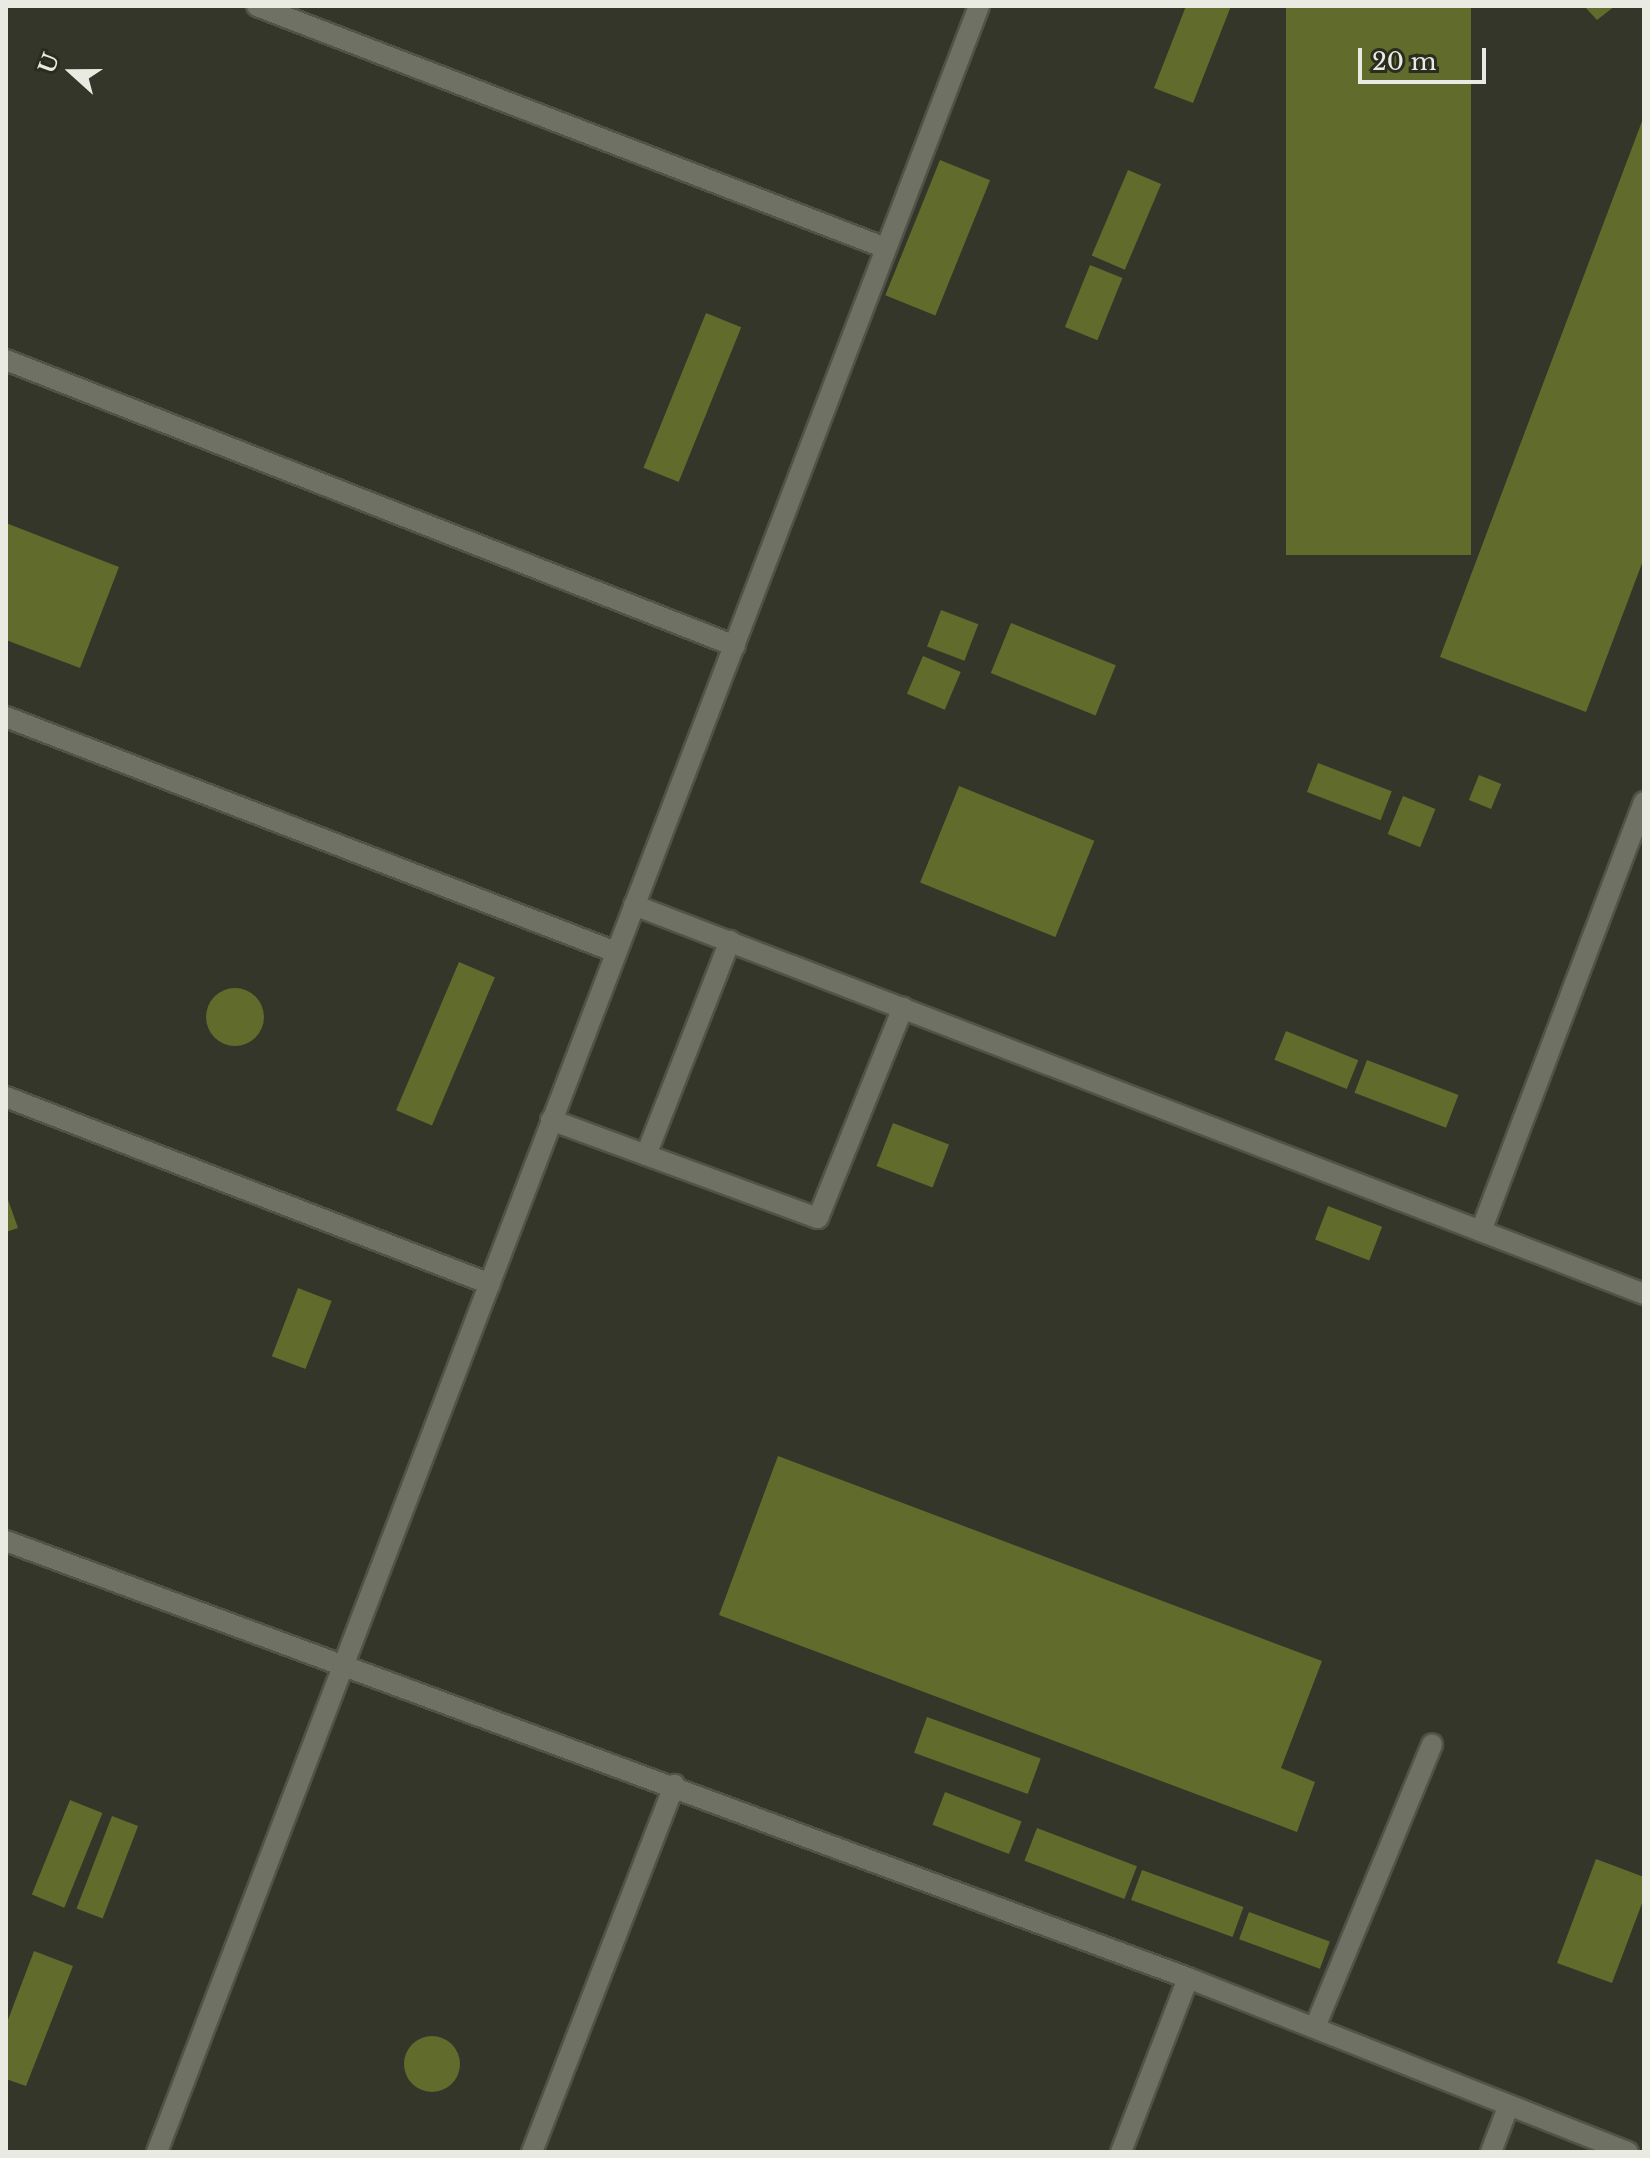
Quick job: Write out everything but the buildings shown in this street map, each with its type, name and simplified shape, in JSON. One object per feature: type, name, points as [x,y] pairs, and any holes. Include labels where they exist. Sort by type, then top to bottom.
[{"type":"lane","points":[[257,6],[883,247]]},
{"type":"lane","points":[[157,2152],[490,1284],[613,951],[634,905],[735,646],[883,247],[979,6]]},
{"type":"lane","points":[[6,360],[735,646]]},
{"type":"lane","points":[[6,717],[613,951]]},
{"type":"lane","points":[[1481,1231],[1644,802]]},
{"type":"lane","points":[[634,905],[1644,1294]]},
{"type":"lane","points":[[646,1155],[730,941]]},
{"type":"lane","points":[[551,1120],[818,1218],[903,1008]]},
{"type":"lane","points":[[6,1097],[490,1284]]},
{"type":"lane","points":[[6,1541],[345,1661],[1188,1978],[1628,2152]]},
{"type":"lane","points":[[1315,2027],[1432,1744]]},
{"type":"lane","points":[[532,2152],[674,1785]]},
{"type":"lane","points":[[1121,2152],[1188,1978]]},
{"type":"lane","points":[[1491,2152],[1508,2107]]}]
